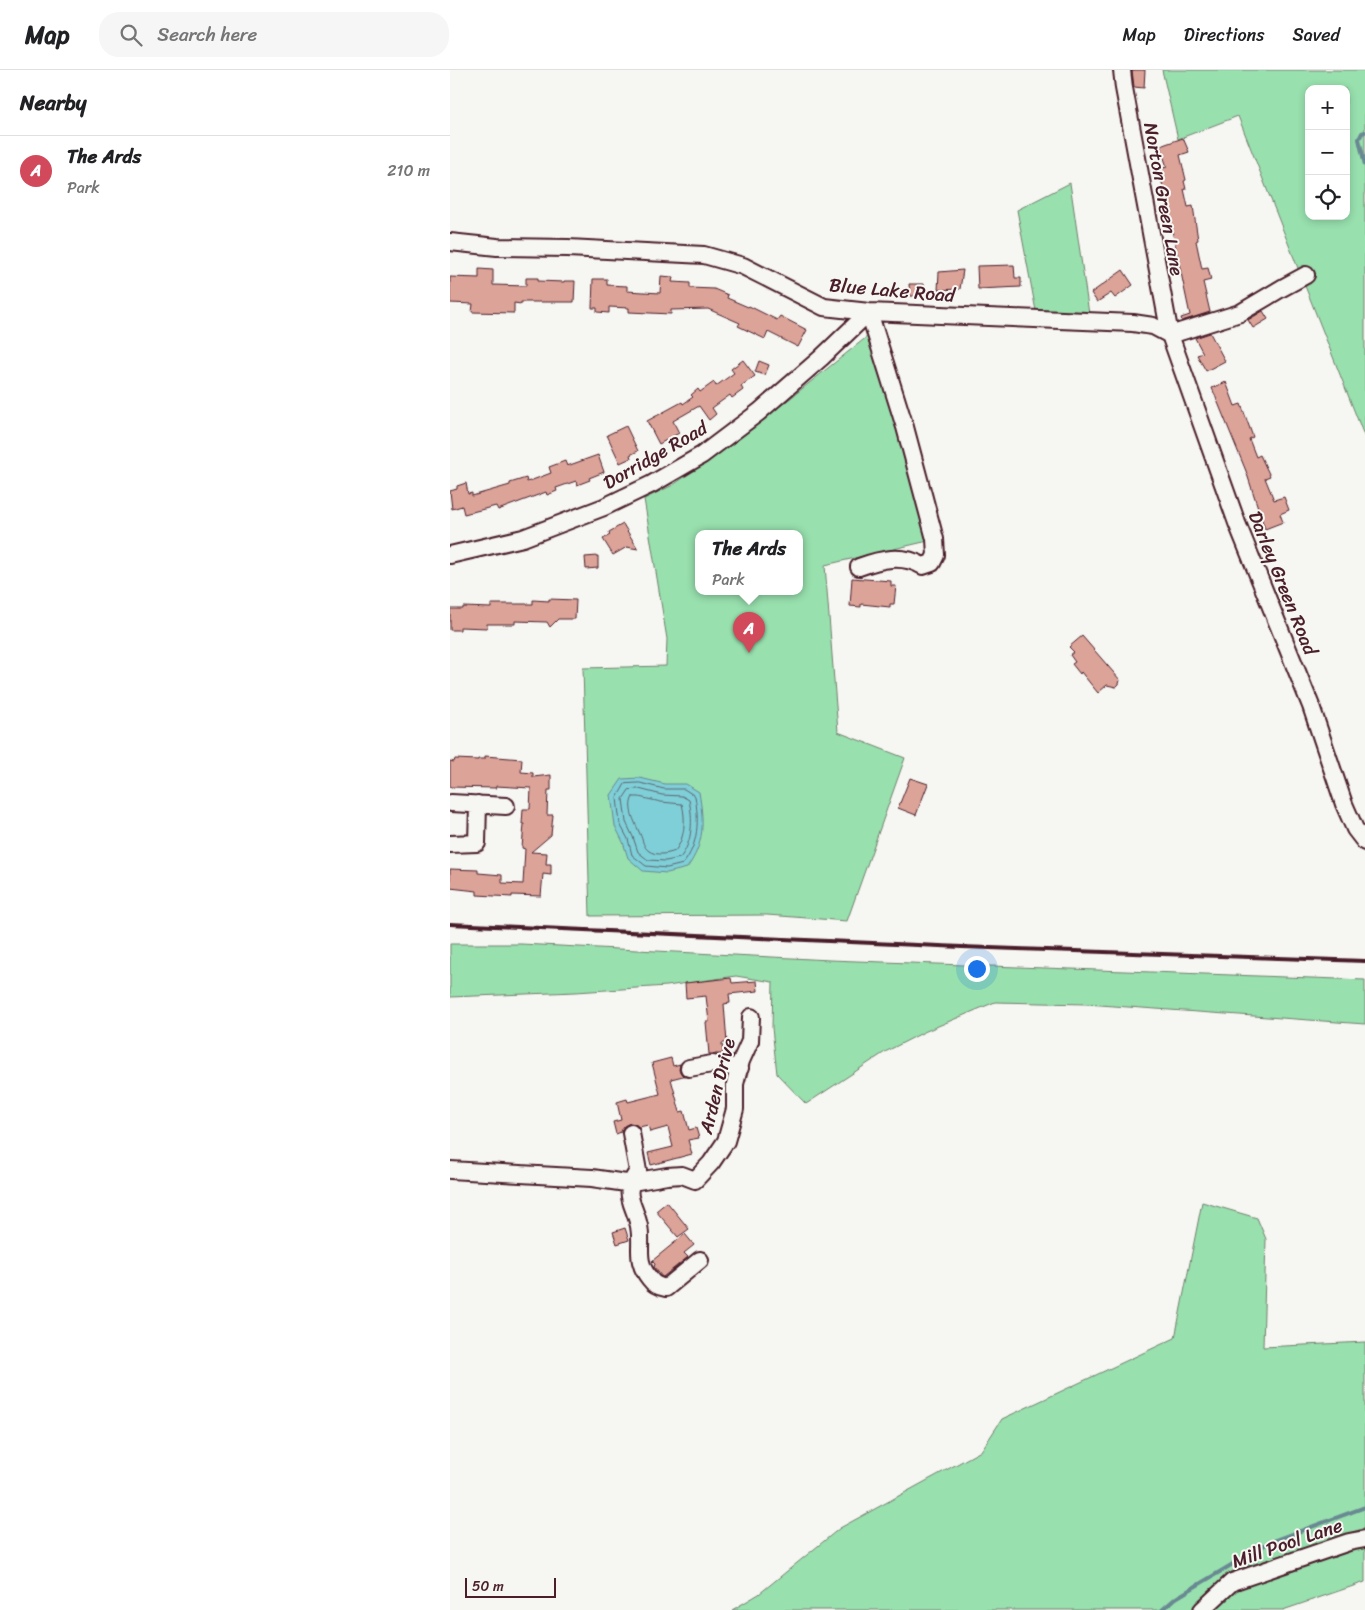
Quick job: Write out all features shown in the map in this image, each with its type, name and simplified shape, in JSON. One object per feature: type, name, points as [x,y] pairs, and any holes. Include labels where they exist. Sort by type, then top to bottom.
[{"type":"street","name":"Norton Green Lane","points":[[1122,70],[1170,335]]},
{"type":"street","name":"Blue Lake Road","points":[[450,242],[497,247],[568,248],[704,255],[743,266],[824,307],[869,312],[1133,323],[1152,326],[1170,335]]},
{"type":"street","points":[[1170,335],[1240,313],[1306,275]]},
{"type":"street","points":[[1133,323],[1144,318],[1163,303]]},
{"type":"street","points":[[859,567],[891,558],[914,561],[923,566],[932,563],[936,555],[935,539],[906,427],[869,312]]},
{"type":"street","name":"Dorridge Road","points":[[450,555],[523,538],[604,507],[660,479],[702,455],[759,412],[821,358],[869,312]]},
{"type":"street","name":"Darley Green Road","points":[[1170,335],[1237,523],[1311,706],[1344,804],[1355,829],[1365,842]]},
{"type":"street","points":[[451,803],[506,806]]},
{"type":"street","points":[[450,844],[477,843],[478,804]]},
{"type":"street","name":"Arden Drive","points":[[630,1182],[682,1175],[695,1180],[711,1163],[726,1141],[735,1109],[735,1084],[750,1041],[751,1017]]},
{"type":"street","points":[[689,1068],[712,1064],[740,1068]]},
{"type":"street","points":[[631,1132],[638,1171],[630,1182],[629,1199],[639,1228],[641,1267],[653,1283],[666,1288],[700,1260]]},
{"type":"street","points":[[450,1170],[630,1182]]},
{"type":"street","name":"Mill Pool Lane","points":[[1202,1610],[1232,1582],[1365,1538]]},
{"type":"green space","points":[[1162,70],[1365,70],[1365,438],[1238,116],[1178,139]]},
{"type":"green space","points":[[1070,183],[1089,314],[1036,311],[1017,210]]},
{"type":"green space","points":[[873,332],[928,541],[825,565],[838,732],[905,758],[847,921],[767,915],[590,916],[583,668],[666,666],[667,639],[644,499],[673,485],[719,453]]},
{"type":"green space","points":[[450,944],[521,944],[830,960],[1365,980],[1365,1024],[1086,1004],[995,1002],[924,1032],[885,1052],[806,1104],[777,1074],[772,1028],[773,982],[736,976],[667,986],[450,997]]},
{"type":"green space","points":[[1202,1202],[1257,1218],[1266,1239],[1263,1347],[1365,1342],[1365,1528],[1236,1570],[1194,1610],[732,1610],[759,1594],[840,1528],[981,1451],[1002,1419],[1175,1338]]},
{"type":"green space","points":[[1365,1546],[1365,1582],[1283,1610],[1212,1610],[1235,1587],[1346,1549]]},
{"type":"water","points":[[640,778],[665,784],[686,784],[699,792],[702,832],[697,850],[687,868],[667,873],[643,871],[628,858],[615,826],[611,795],[622,779]]},
{"type":"building","points":[[1132,70],[1145,70],[1144,88],[1134,87]]},
{"type":"building","points":[[1183,138],[1189,152],[1180,155],[1186,180],[1184,181],[1186,189],[1184,189],[1188,207],[1193,206],[1198,240],[1196,241],[1202,269],[1208,268],[1211,280],[1203,282],[1210,312],[1182,321],[1181,318],[1190,315],[1159,169],[1167,167],[1160,146]]},
{"type":"building","points":[[1014,265],[1015,278],[1021,278],[1021,287],[978,289],[977,266]]},
{"type":"building","points":[[479,269],[493,270],[493,285],[526,286],[526,278],[538,278],[538,281],[575,281],[574,302],[514,303],[514,313],[472,312],[473,304],[450,303],[450,277],[479,278]]},
{"type":"building","points":[[963,270],[960,289],[938,290],[939,272]]},
{"type":"building","points":[[1123,270],[1133,285],[1115,298],[1111,293],[1097,302],[1091,293]]},
{"type":"building","points":[[661,276],[673,277],[672,282],[690,283],[690,288],[714,289],[728,295],[727,298],[749,306],[777,320],[780,316],[807,330],[798,347],[768,332],[765,339],[738,326],[740,323],[708,309],[671,310],[671,314],[629,312],[629,308],[609,307],[609,313],[597,312],[597,308],[592,308],[593,279],[607,279],[607,285],[627,286],[627,291],[660,293]]},
{"type":"building","points":[[909,284],[924,284],[924,296],[910,296]]},
{"type":"building","points":[[1263,311],[1268,319],[1253,328],[1248,320]]},
{"type":"building","points":[[1210,333],[1225,361],[1206,371],[1197,355],[1203,353],[1195,338]]},
{"type":"building","points":[[743,360],[755,376],[741,386],[743,390],[732,398],[730,395],[712,408],[716,414],[709,420],[699,406],[673,421],[679,433],[659,444],[647,421],[682,402],[683,404],[693,397],[691,395],[698,389],[700,392],[714,382],[716,386],[734,373],[731,369]]},
{"type":"building","points":[[759,361],[769,365],[765,375],[755,372]]},
{"type":"building","points":[[1226,382],[1235,406],[1241,404],[1253,437],[1249,439],[1256,457],[1260,455],[1270,476],[1265,478],[1274,500],[1284,497],[1289,510],[1280,514],[1283,522],[1265,529],[1246,471],[1212,388]]},
{"type":"building","points":[[626,426],[638,451],[630,455],[631,458],[620,463],[607,435]]},
{"type":"building","points":[[598,455],[604,472],[577,485],[576,481],[556,488],[557,491],[547,495],[546,492],[498,510],[496,506],[464,514],[462,506],[452,509],[450,491],[457,489],[457,486],[466,483],[468,494],[472,493],[472,496],[510,485],[510,483],[526,478],[527,482],[551,473],[549,467],[565,461],[567,466]]},
{"type":"building","points":[[623,524],[638,549],[627,547],[613,555],[603,539],[610,535],[609,532]]},
{"type":"building","points":[[598,556],[598,568],[586,569],[585,557]]},
{"type":"building","points":[[852,578],[891,581],[891,586],[896,586],[894,604],[890,604],[890,607],[861,604],[861,607],[850,606]]},
{"type":"building","points":[[549,599],[576,600],[575,619],[558,619],[550,627],[547,622],[515,621],[515,624],[487,624],[487,628],[460,627],[460,630],[450,630],[450,609],[463,609],[463,607],[491,608],[491,604],[533,604],[533,600],[549,601]]},
{"type":"building","points":[[1082,636],[1120,680],[1116,687],[1107,685],[1098,693],[1072,664],[1075,662],[1070,655],[1074,652],[1069,647]]},
{"type":"building","points":[[485,756],[522,759],[521,772],[533,773],[533,777],[551,775],[547,815],[553,815],[551,835],[531,852],[547,853],[546,864],[551,864],[551,875],[543,874],[541,896],[477,895],[477,891],[450,888],[450,869],[478,870],[478,873],[502,875],[502,883],[523,884],[525,849],[522,848],[523,809],[530,809],[531,788],[496,786],[496,788],[450,787],[450,761],[454,762],[455,759],[485,759]]},
{"type":"building","points":[[910,778],[928,784],[916,815],[898,808]]},
{"type":"building","points":[[731,978],[732,983],[757,981],[758,991],[729,994],[730,1003],[724,1004],[727,1043],[722,1043],[723,1054],[709,1054],[706,1022],[709,1022],[706,996],[686,998],[685,983]]},
{"type":"building","points":[[671,1058],[673,1066],[680,1064],[679,1070],[683,1076],[671,1079],[680,1112],[684,1111],[689,1130],[696,1128],[699,1138],[688,1140],[692,1154],[651,1165],[648,1153],[673,1147],[668,1127],[650,1132],[648,1125],[639,1127],[630,1123],[624,1126],[621,1132],[616,1134],[613,1122],[621,1120],[617,1102],[627,1099],[628,1102],[660,1094],[652,1063]]},
{"type":"building","points":[[667,1202],[689,1229],[678,1237],[656,1211]]},
{"type":"building","points":[[625,1228],[629,1240],[617,1244],[613,1232]]},
{"type":"building","points":[[685,1234],[694,1245],[684,1253],[688,1257],[662,1277],[652,1261]]},
{"type":"waterway","points":[[1365,132],[1362,133],[1359,139],[1365,165]]},
{"type":"waterway","points":[[1162,1610],[1176,1598],[1268,1543],[1365,1507]]},
{"type":"railway","points":[[450,924],[962,947],[1365,961]]},
{"type":"place","name":"The Ards","points":[[749,653]]}]
